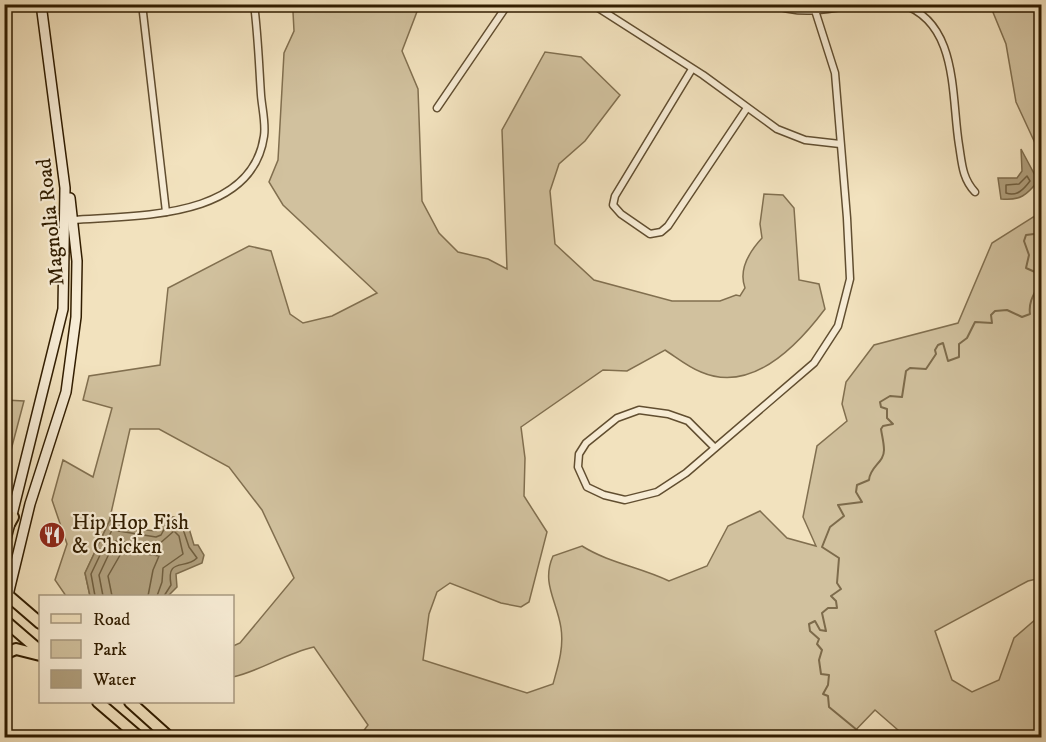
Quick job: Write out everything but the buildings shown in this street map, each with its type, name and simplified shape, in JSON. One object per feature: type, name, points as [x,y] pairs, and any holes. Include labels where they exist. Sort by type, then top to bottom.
[{"type":"main road","name":"Magnolia Road","points":[[4,547],[63,309],[65,198],[41,4]]},
{"type":"main road","name":"Magnolia Road","points":[[6,593],[30,504],[66,393],[76,317],[77,261],[73,220],[68,176],[56,125]]},
{"type":"main road","points":[[4,534],[13,517]]},
{"type":"main road","points":[[4,608],[6,593]]},
{"type":"main road","points":[[6,593],[39,622]]},
{"type":"main road","points":[[4,620],[39,652]]},
{"type":"main road","points":[[4,654],[16,649],[39,653]]},
{"type":"main road","points":[[99,703],[140,738]]},
{"type":"main road","points":[[131,703],[170,738]]},
{"type":"street","points":[[142,4],[166,212]]},
{"type":"street","points":[[73,220],[166,212],[208,203],[234,189],[252,170],[259,156],[264,135],[254,4]]},
{"type":"street","points":[[437,108],[508,4]]},
{"type":"street","points":[[592,4],[692,69],[777,129],[805,140],[840,144]]},
{"type":"street","points":[[772,4],[789,11],[859,4]]},
{"type":"street","points":[[901,4],[924,16],[945,43],[963,173],[975,192]]},
{"type":"street","points":[[715,448],[688,421],[668,414],[639,410],[617,418],[586,443],[579,454],[578,467],[587,487],[604,495],[625,500],[657,492],[686,473],[715,448],[813,363],[838,326],[850,279],[835,73],[815,7]]},
{"type":"street","points":[[692,69],[615,196],[613,205],[621,214],[650,234],[660,232],[668,225],[747,108]]},
{"type":"green space","points":[[409,4],[418,9],[402,51],[418,89],[422,201],[439,233],[458,252],[488,259],[507,269],[502,130],[545,52],[581,57],[620,95],[585,141],[559,164],[550,191],[555,244],[594,280],[672,301],[720,301],[736,295],[740,296],[745,288],[743,274],[746,261],[762,238],[760,224],[764,194],[783,195],[794,208],[799,280],[819,284],[825,309],[787,351],[756,371],[738,376],[720,377],[696,370],[665,350],[627,371],[603,370],[521,427],[525,458],[524,496],[547,532],[529,602],[521,607],[501,603],[450,583],[437,592],[429,614],[423,660],[527,693],[553,684],[560,657],[562,635],[549,584],[553,556],[582,546],[603,557],[669,581],[707,566],[728,526],[760,511],[787,538],[816,546],[803,517],[817,446],[847,421],[842,404],[846,382],[874,345],[958,323],[992,243],[1041,212],[1041,578],[1028,581],[935,631],[952,680],[972,692],[999,680],[1014,638],[1036,619],[1041,623],[1041,737],[906,737],[875,710],[849,737],[359,737],[368,725],[314,647],[234,677],[234,646],[240,643],[294,578],[262,510],[229,467],[159,429],[130,429],[109,522],[85,573],[90,595],[65,595],[55,580],[67,544],[52,500],[63,460],[93,477],[112,408],[83,400],[89,376],[160,365],[168,288],[249,246],[271,251],[290,314],[303,323],[332,316],[377,293],[283,205],[269,182],[278,160],[284,53],[294,31],[293,12],[289,5]]},
{"type":"green space","points":[[990,5],[1041,5],[1041,156],[1016,102],[1006,44]]},
{"type":"green space","points":[[5,400],[24,401],[10,454],[5,454]]},
{"type":"water","points":[[1021,149],[1038,181],[1022,196],[1001,199],[998,178],[1017,178],[1022,171]]},
{"type":"water","points":[[164,517],[174,517],[188,525],[194,545],[198,545],[204,555],[202,563],[176,574],[177,587],[169,595],[90,595],[85,573],[112,519],[124,528],[156,531]]},
{"type":"waterway","points":[[857,730],[829,707],[828,696],[823,694],[828,685],[829,675],[821,674],[819,660],[822,650],[817,644],[819,639],[810,631],[809,624],[815,621],[820,630],[826,631],[822,613],[828,608],[837,608],[836,601],[831,596],[841,589],[837,583],[839,558],[822,547],[830,527],[844,516],[838,505],[862,502],[856,492],[857,485],[869,480],[872,471],[880,462],[884,450],[881,429],[883,426],[893,424],[887,418],[887,409],[881,407],[880,402],[890,396],[902,397],[906,371],[910,368],[926,369],[936,354],[935,350],[938,345],[943,343],[948,361],[959,357],[959,344],[967,338],[975,322],[992,323],[991,315],[995,311],[1007,310],[1022,317],[1030,314],[1031,300],[1041,280],[1035,272],[1026,268],[1029,255],[1024,241],[1026,235],[1042,233]]},
{"type":"place","name":"Hip Hop Fish & Chicken","points":[[52,535]]}]
